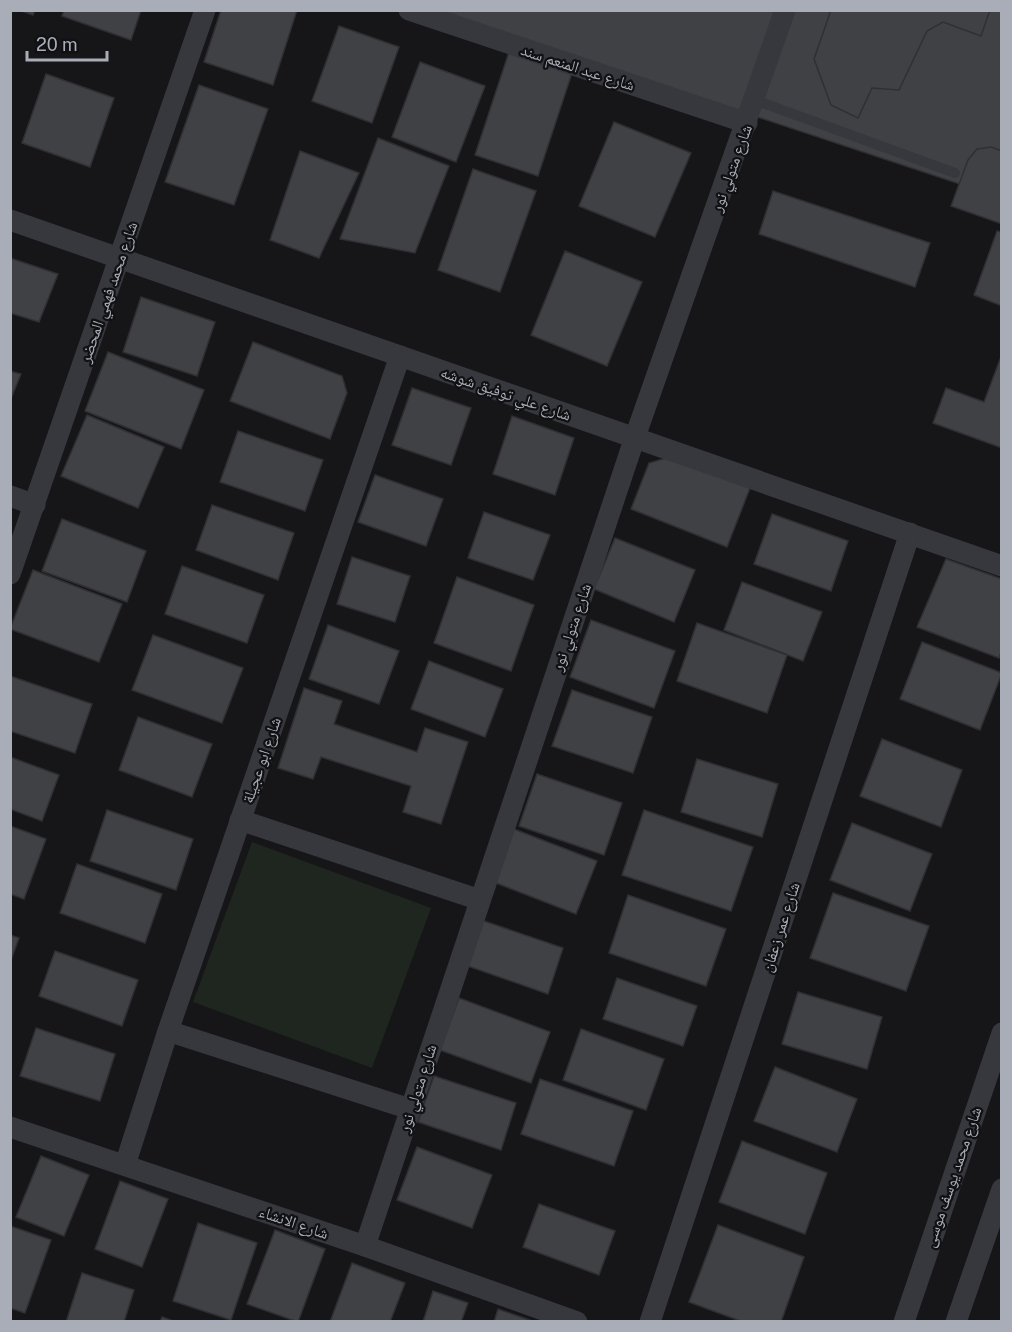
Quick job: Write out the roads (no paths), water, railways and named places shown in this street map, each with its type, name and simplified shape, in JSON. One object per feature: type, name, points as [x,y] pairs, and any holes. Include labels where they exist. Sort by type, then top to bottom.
[{"type":"street","name":"شارع محمد فهمي المحضر","points":[[10,574],[205,10]]},
{"type":"street","name":"شارع عبد المنعم سند","points":[[409,10],[747,123]]},
{"type":"street","name":"شارع متولي نور","points":[[365,1246],[635,438],[786,10]]},
{"type":"street","name":"شارع علي توفيق شوشه","points":[[10,220],[1002,566]]},
{"type":"street","name":"شارع ابو عجيلة","points":[[125,1165],[168,1031],[400,356]]},
{"type":"street","points":[[10,496],[35,505]]},
{"type":"street","name":"شارع عمر زعفان","points":[[650,1322],[910,533]]},
{"type":"street","points":[[240,820],[480,900]]},
{"type":"street","points":[[168,1031],[410,1109]]},
{"type":"street","name":"شارع محمد يوسف موسى","points":[[904,1322],[995,1074],[1002,1033]]},
{"type":"street","name":"شارع الانشاء","points":[[10,1127],[365,1246],[577,1322]]},
{"type":"street","points":[[956,1322],[1002,1189]]},
{"type":"lane","points":[[755,100],[955,173]]}]
